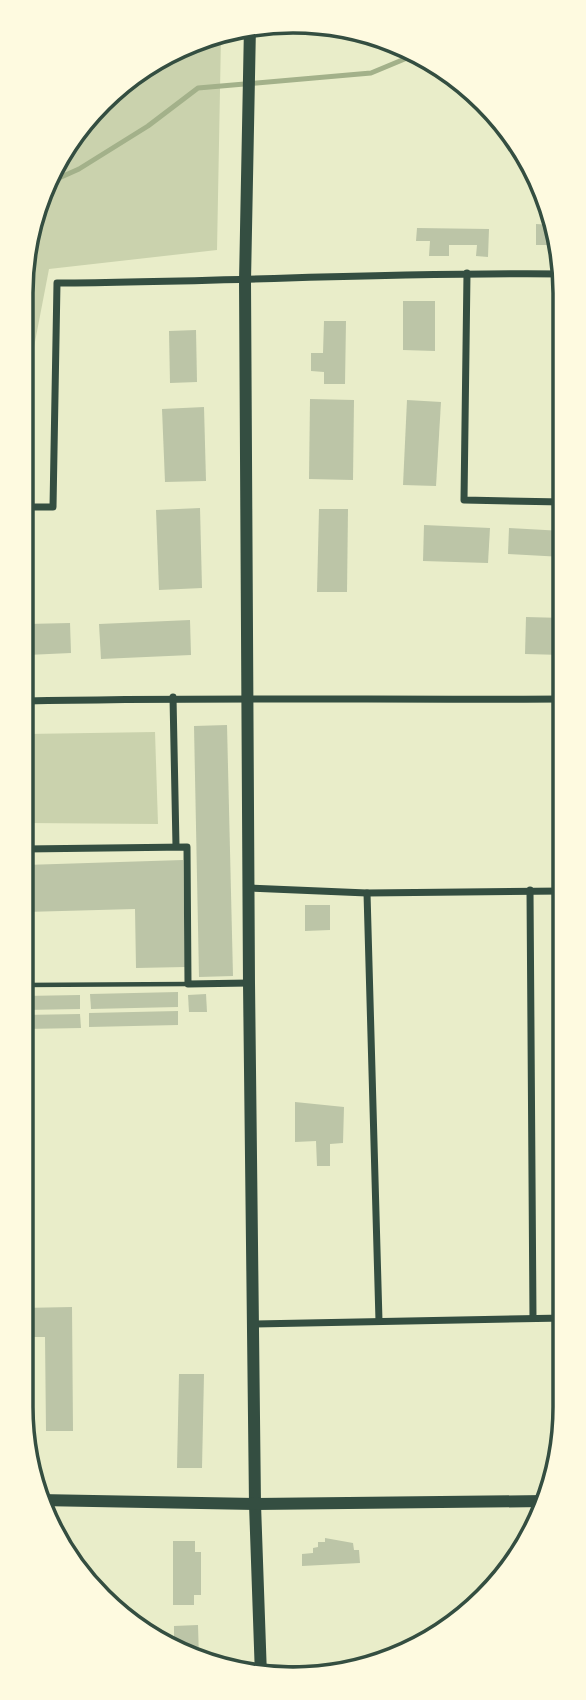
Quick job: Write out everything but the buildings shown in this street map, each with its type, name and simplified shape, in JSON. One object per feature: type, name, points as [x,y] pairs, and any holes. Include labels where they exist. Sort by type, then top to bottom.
[{"type":"main road","points":[[250,37],[245,281],[249,983],[261,1665]]},
{"type":"main road","points":[[51,1500],[256,1504],[535,1501]]},
{"type":"street","points":[[467,273],[464,500],[553,502]]},
{"type":"street","points":[[33,507],[53,507],[57,283],[245,281],[467,273],[552,274]]},
{"type":"street","points":[[173,697],[176,846]]},
{"type":"street","points":[[33,701],[173,697],[248,701],[553,699]]},
{"type":"street","points":[[33,849],[187,847],[188,984],[249,983]]},
{"type":"street","points":[[249,888],[367,893],[553,891]]},
{"type":"street","points":[[530,890],[533,1318]]},
{"type":"street","points":[[367,893],[379,1321]]},
{"type":"street","points":[[255,1324],[553,1318]]},
{"type":"lane","points":[[33,985],[188,984]]},
{"type":"green space","points":[[221,44],[217,250],[49,269],[33,352],[33,293],[38,242],[53,194],[68,163],[109,109],[135,87],[178,60]]},
{"type":"green space","points":[[155,732],[158,824],[33,823],[33,734]]},
{"type":"waterway","points":[[60,177],[79,169],[148,126],[198,88],[371,73],[405,59]]}]
